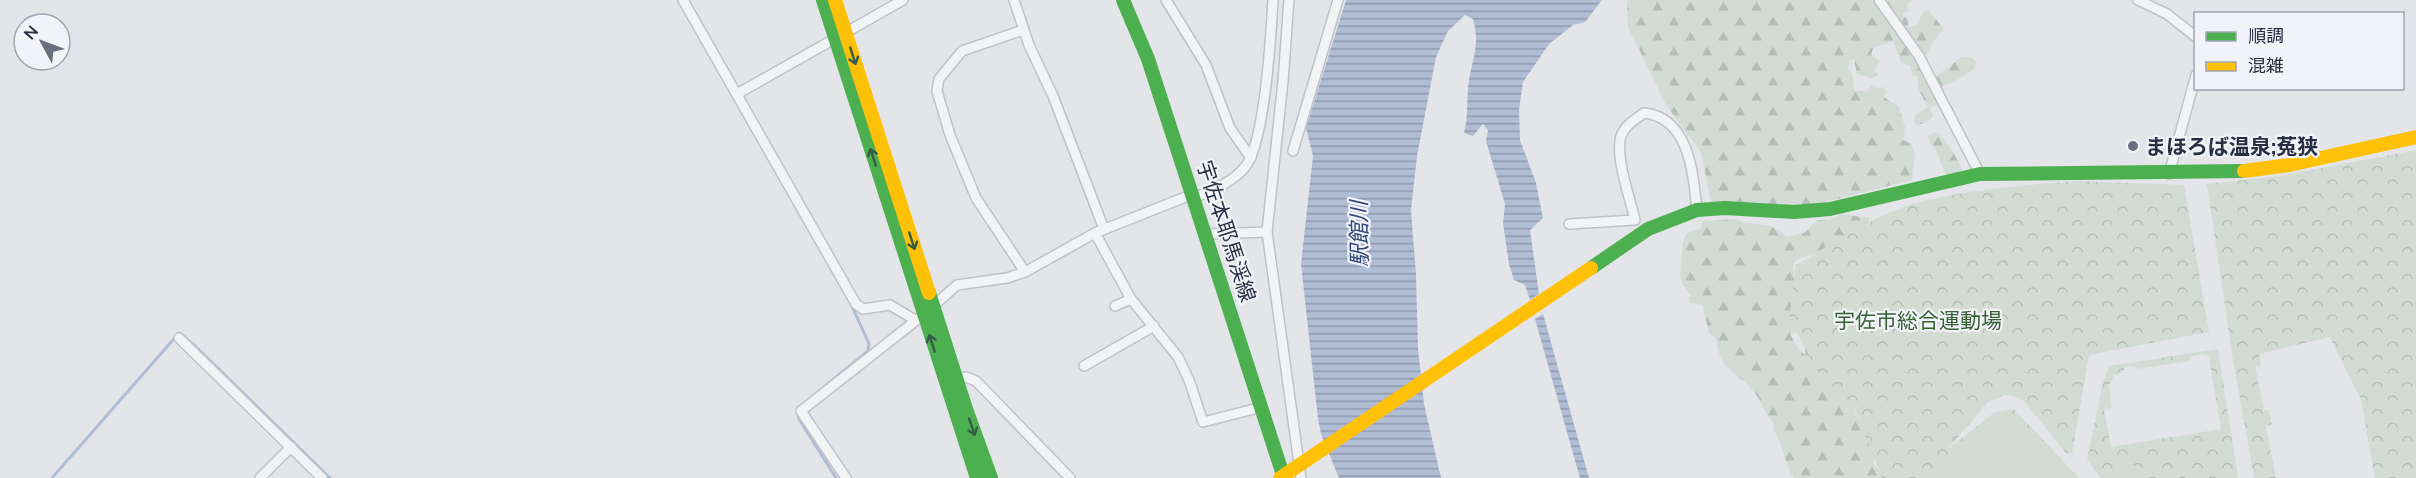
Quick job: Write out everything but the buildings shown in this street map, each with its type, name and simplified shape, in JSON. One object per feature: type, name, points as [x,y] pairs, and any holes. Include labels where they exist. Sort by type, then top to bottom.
[{"type":"street","points":[[683,0],[856,304],[863,309],[890,305],[924,314]]},
{"type":"street","points":[[823,0],[840,36],[924,314],[991,478]]},
{"type":"street","points":[[835,0],[840,36]]},
{"type":"street","points":[[737,94],[903,0]]},
{"type":"street","points":[[1014,0],[1023,30],[1053,96],[1100,231],[1131,299],[1181,362],[1203,422],[1262,407]]},
{"type":"street","name":"宇佐本耶馬渓線","points":[[1123,0],[1148,58],[1194,196],[1262,407],[1282,478]]},
{"type":"street","points":[[1166,0],[1206,65],[1230,128],[1251,158]]},
{"type":"street","points":[[846,478],[801,411],[924,314],[957,285],[1007,278],[1025,272],[1100,231],[1194,196],[1234,177],[1251,158],[1257,140],[1265,84],[1273,0]]},
{"type":"street","points":[[1289,0],[1267,232],[1301,478]]},
{"type":"street","points":[[1293,151],[1338,0]]},
{"type":"street","points":[[1879,0],[1918,56],[1980,174]]},
{"type":"street","points":[[2138,0],[2167,14],[2194,35]]},
{"type":"street","points":[[1023,30],[962,51],[942,75],[937,90],[950,135],[976,198],[1025,272]]},
{"type":"street","points":[[2169,174],[2194,82]]},
{"type":"street","points":[[1569,224],[1635,220],[1620,156],[1620,139],[1630,123],[1644,113],[1655,114],[1671,125],[1683,140],[1692,168],[1697,210]]},
{"type":"street","points":[[1282,478],[1648,229],[1697,210],[1724,207],[1807,211],[1980,174],[2169,174],[2274,168],[2416,137]]},
{"type":"street","points":[[1206,234],[1267,232]]},
{"type":"street","points":[[1115,306],[1131,299]]},
{"type":"street","points":[[1084,366],[1154,326]]},
{"type":"street","points":[[179,338],[322,478]]},
{"type":"street","points":[[950,381],[966,377],[976,381],[1070,478]]},
{"type":"street","points":[[950,381],[977,478]]},
{"type":"street","points":[[260,478],[291,447]]},
{"type":"green space","points":[[1627,0],[1914,0],[1907,5],[1909,11],[1901,14],[1908,19],[1908,28],[1917,24],[1924,11],[1929,11],[1944,29],[1933,42],[1925,59],[1935,77],[1962,57],[1971,57],[1976,62],[1975,68],[1953,83],[1938,87],[1943,101],[1938,106],[1930,107],[1933,116],[1926,123],[1917,125],[1914,121],[1915,115],[1928,107],[1919,90],[1917,77],[1912,75],[1910,66],[1901,62],[1893,41],[1873,48],[1871,55],[1880,61],[1874,71],[1878,74],[1877,76],[1870,78],[1857,74],[1854,59],[1850,60],[1848,67],[1853,76],[1854,91],[1866,93],[1872,85],[1883,87],[1887,92],[1884,97],[1899,107],[1905,127],[1903,140],[1912,144],[1915,153],[1912,180],[1822,203],[1785,207],[1711,202],[1701,152],[1666,105],[1628,27]]},
{"type":"green space","points":[[1938,132],[1948,144],[1962,169],[1959,174],[1951,176],[1945,173],[1935,148],[1931,145],[1928,135]]},
{"type":"green space","points":[[2416,150],[2416,478],[2375,478],[2361,400],[2330,337],[2259,354],[2261,365],[2255,366],[2264,410],[2269,410],[2272,425],[2266,426],[2276,478],[2254,478],[2232,354],[2207,184],[2281,176]]},
{"type":"green space","name":"宇佐市総合運動場","points":[[2077,181],[2184,185],[2209,332],[2089,355],[2072,453],[2066,453],[2023,400],[2004,395],[1988,402],[1947,449],[1995,412],[2014,409],[2079,478],[1882,478],[1856,411],[1819,374],[1789,318],[1796,265],[1851,232],[1895,210],[1950,195]]},
{"type":"green space","points":[[1842,214],[1869,218],[1869,229],[1877,240],[1867,247],[1858,248],[1839,263],[1824,269],[1820,265],[1817,253],[1795,262],[1793,270],[1795,277],[1807,280],[1812,287],[1801,296],[1804,307],[1800,318],[1802,325],[1800,331],[1790,334],[1799,350],[1806,355],[1804,345],[1813,340],[1814,335],[1809,327],[1815,325],[1818,327],[1821,323],[1834,325],[1835,339],[1839,347],[1850,350],[1853,360],[1851,365],[1839,371],[1835,387],[1848,400],[1867,432],[1880,428],[1890,435],[1895,432],[1900,433],[1902,429],[1909,429],[1913,434],[1904,451],[1891,445],[1883,450],[1875,451],[1873,463],[1885,478],[1794,478],[1773,429],[1774,423],[1752,390],[1722,360],[1716,338],[1709,333],[1702,305],[1691,303],[1689,298],[1691,296],[1680,276],[1683,245],[1687,233],[1701,229],[1703,221],[1738,219],[1742,222],[1770,226],[1779,230],[1786,237],[1804,233],[1818,220],[1829,220]]},
{"type":"green space","points":[[2218,349],[2238,478],[2101,478],[2087,460],[2102,387],[2109,366]],"holes":[[[2207,355],[2221,429],[2111,447],[2104,409],[2112,408],[2109,385],[2114,375],[2123,372],[2125,367],[2134,366],[2138,369],[2189,361],[2192,356]]]},
{"type":"green space","points":[[2004,416],[2013,416],[2070,478],[1933,478]]},
{"type":"green space","points":[[2125,457],[2145,478],[2113,478],[2108,472]]},
{"type":"water","name":"駅館川","points":[[1346,0],[1602,0],[1585,22],[1573,25],[1549,44],[1523,82],[1519,110],[1520,140],[1536,183],[1543,218],[1530,230],[1539,294],[1530,300],[1525,285],[1514,280],[1509,264],[1503,223],[1505,204],[1486,141],[1488,130],[1483,124],[1473,136],[1464,133],[1469,80],[1476,43],[1473,19],[1465,15],[1448,31],[1436,57],[1417,156],[1411,210],[1418,349],[1424,404],[1441,478],[1339,478],[1321,434],[1318,419],[1301,264],[1313,156],[1306,128]]},
{"type":"water","points":[[1543,314],[1589,478],[1580,478],[1535,319]]},
{"type":"waterway","points":[[824,387],[868,351],[869,344],[851,304]]},
{"type":"waterway","points":[[52,478],[179,333],[330,478]]},
{"type":"waterway","points":[[798,413],[799,419],[836,478]]},
{"type":"traffic: fast","points":[[823,0],[977,478]]},
{"type":"traffic: fast","points":[[1123,0],[1148,59],[1284,478]]},
{"type":"traffic: fast","points":[[1697,210],[1725,208],[1794,212],[1830,209],[1980,174],[2244,171]]},
{"type":"traffic: fast","points":[[1591,268],[1648,229],[1697,210]]},
{"type":"traffic: fast","points":[[929,293],[991,478]]},
{"type":"traffic: slow","points":[[835,0],[929,293]]},
{"type":"traffic: slow","points":[[2244,171],[2289,165],[2416,137]]},
{"type":"traffic: slow","points":[[1280,478],[1591,268]]},
{"type":"place","name":"まほろば温泉;菟狭","points":[[2133,146]]}]
